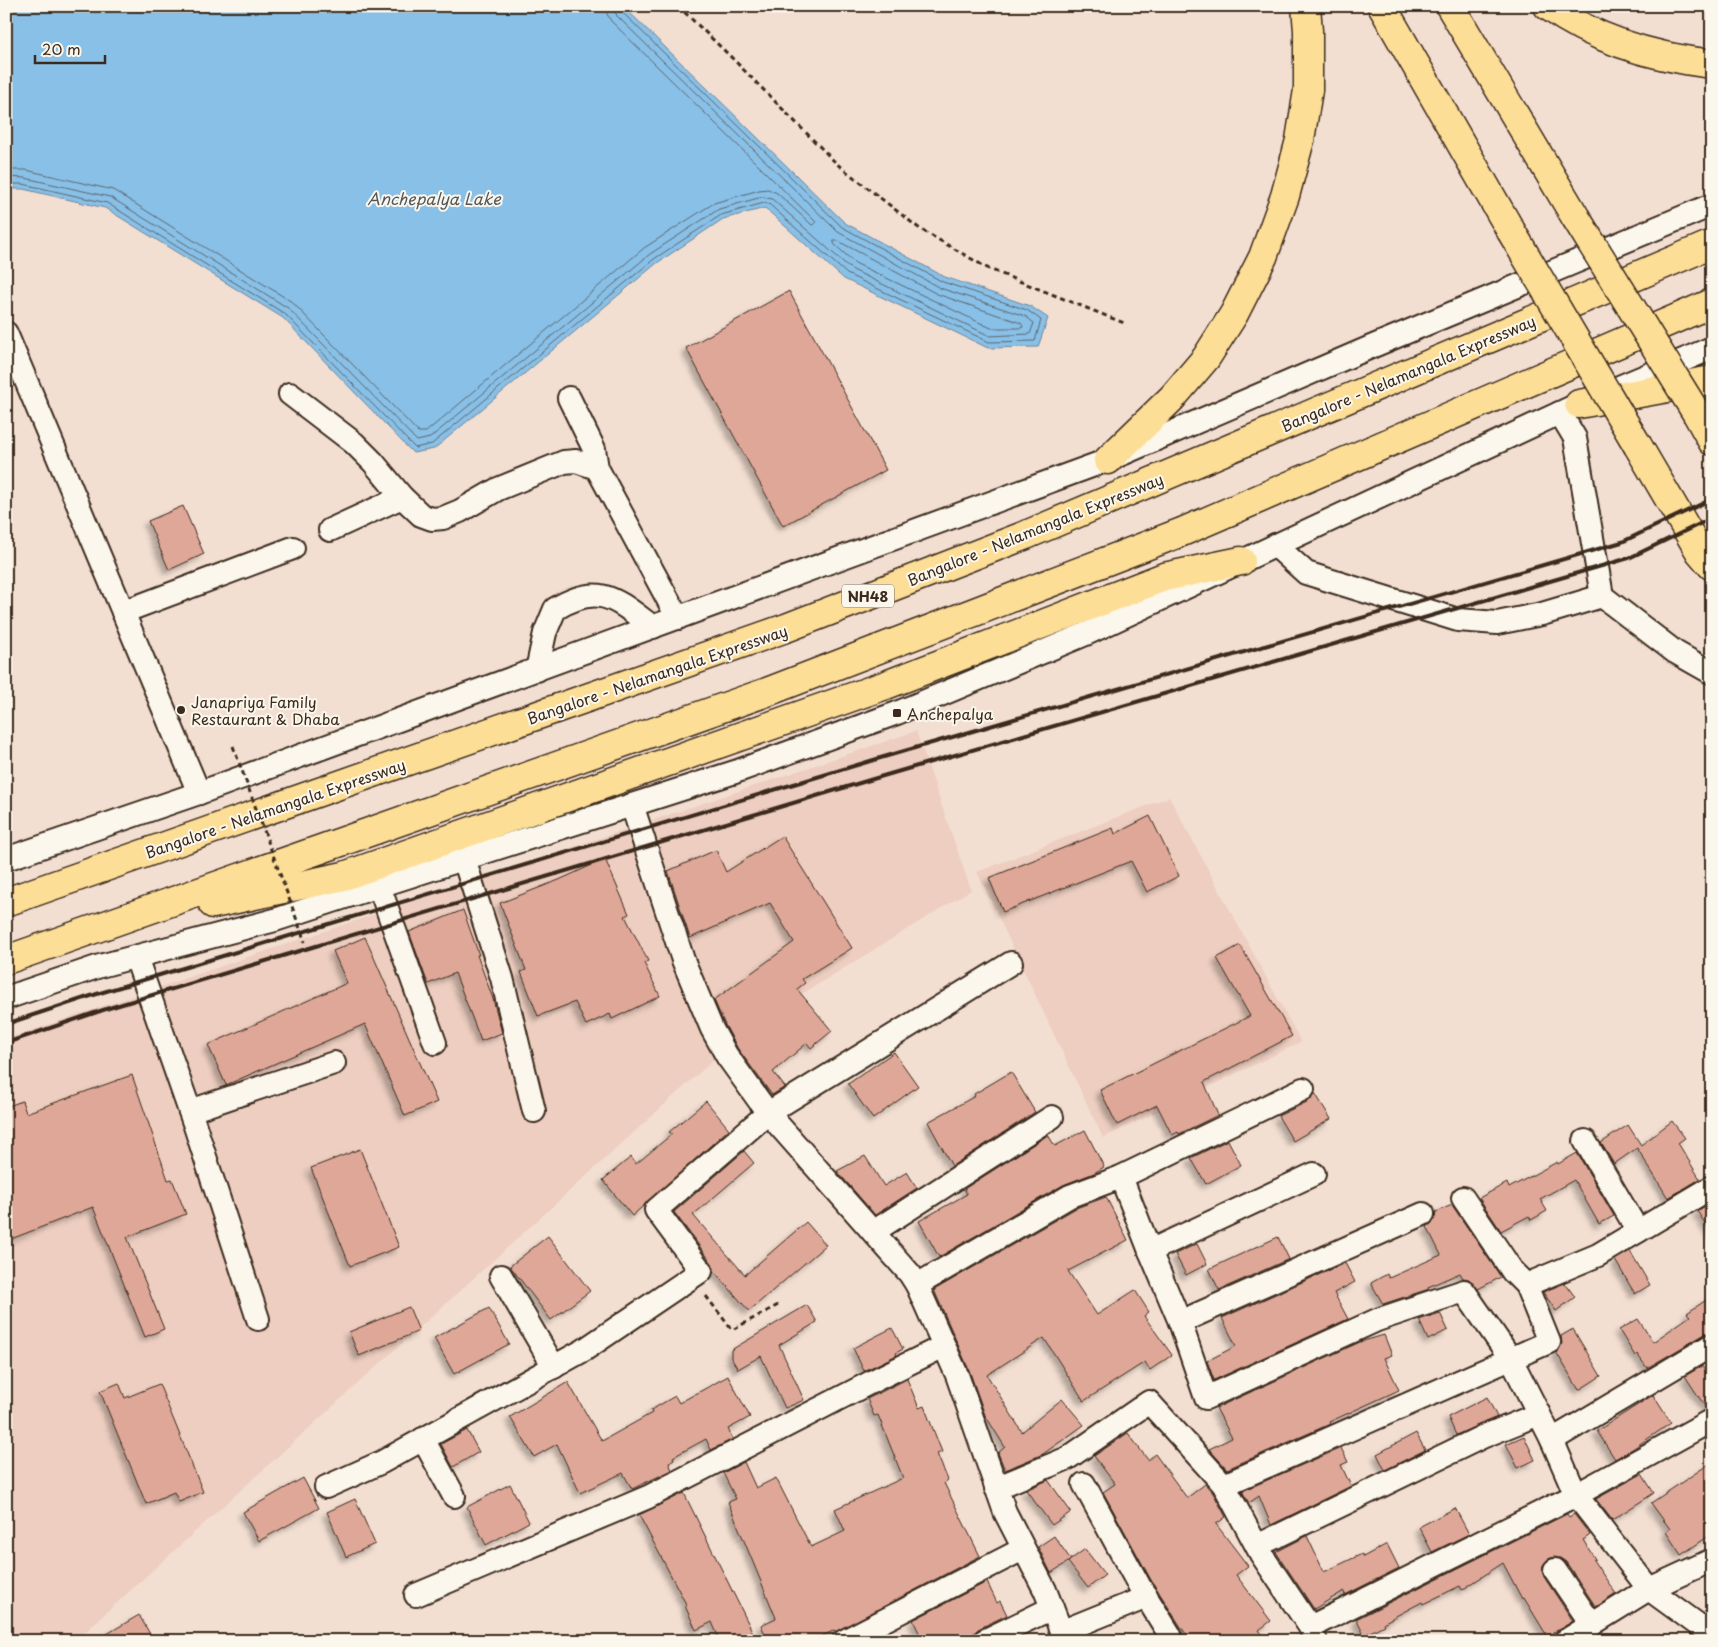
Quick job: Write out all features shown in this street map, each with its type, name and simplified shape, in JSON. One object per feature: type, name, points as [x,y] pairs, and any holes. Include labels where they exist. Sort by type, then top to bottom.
[{"type":"highway","points":[[1108,460],[1172,398],[1206,358],[1234,314],[1263,257],[1285,196],[1300,140],[1308,90],[1306,6]]},
{"type":"highway","points":[[1382,6],[1511,231],[1700,552],[1712,566]]},
{"type":"highway","points":[[1450,6],[1712,441]]},
{"type":"highway","points":[[1548,6],[1600,37],[1632,48],[1712,64]]},
{"type":"highway","name":"Bangalore - Nelamangala Expressway","points":[[6,902],[795,625],[1026,535],[1712,244]]},
{"type":"highway","points":[[6,960],[767,692],[1172,536],[1712,304]]},
{"type":"highway","points":[[1570,408],[1712,380]]},
{"type":"highway","points":[[105,926],[344,876],[886,685],[1164,577],[1241,561]]},
{"type":"street","points":[[6,859],[199,793],[1108,460],[1371,347],[1712,205]]},
{"type":"street","points":[[6,333],[199,793]]},
{"type":"street","points":[[6,998],[100,966],[275,920],[735,772],[897,713],[1088,633],[1570,408],[1712,348]]},
{"type":"street","points":[[290,394],[354,444],[373,462],[402,497],[421,515],[432,519],[443,518],[460,512],[498,489],[564,462],[576,461],[597,468]]},
{"type":"street","points":[[569,398],[594,449],[597,468],[678,618]]},
{"type":"street","points":[[1570,408],[1602,596],[1675,652],[1712,673]]},
{"type":"street","points":[[330,530],[402,497]]},
{"type":"street","points":[[1275,545],[1306,572],[1458,620],[1497,623],[1542,614],[1602,596]]},
{"type":"street","points":[[123,612],[293,548]]},
{"type":"street","points":[[537,670],[544,633],[555,610],[585,596],[594,594],[605,596],[653,627]]},
{"type":"street","points":[[632,805],[683,960],[712,1029],[727,1056],[768,1113],[910,1274],[957,1375],[1004,1512],[1045,1590],[1064,1636],[1146,1597]]},
{"type":"street","points":[[464,859],[502,978],[534,1111]]},
{"type":"street","points":[[379,886],[435,1044]]},
{"type":"street","points":[[136,957],[190,1112],[258,1319]]},
{"type":"street","points":[[326,1487],[382,1462],[584,1350],[692,1278],[701,1271],[656,1210],[768,1113],[1011,963]]},
{"type":"street","points":[[190,1112],[334,1063]]},
{"type":"street","points":[[916,1285],[1070,1196],[1121,1177],[1303,1089]]},
{"type":"street","points":[[874,1232],[1052,1118]]},
{"type":"street","points":[[1585,1141],[1638,1232]]},
{"type":"street","points":[[1150,1251],[1314,1174]]},
{"type":"street","points":[[1121,1177],[1180,1322],[1206,1398],[1377,1320],[1464,1291],[1511,1360],[1552,1440],[1576,1495],[1649,1588],[1712,1635]]},
{"type":"street","points":[[1526,1285],[1598,1255],[1712,1187]]},
{"type":"street","points":[[1224,1485],[1549,1342],[1526,1285],[1513,1272],[1463,1198]]},
{"type":"street","points":[[1180,1322],[1423,1214]]},
{"type":"street","points":[[501,1276],[554,1367]]},
{"type":"street","points":[[1552,1440],[1712,1345]]},
{"type":"street","points":[[416,1595],[648,1497],[944,1346]]},
{"type":"street","points":[[996,1488],[1068,1458],[1149,1402],[1224,1485],[1257,1546],[1313,1634],[1576,1495],[1712,1420]]},
{"type":"street","points":[[1257,1546],[1482,1437],[1539,1414]]},
{"type":"street","points":[[423,1439],[454,1496]]},
{"type":"street","points":[[1084,1484],[1169,1639]]},
{"type":"street","points":[[844,1641],[1023,1549]]},
{"type":"street","points":[[1555,1570],[1578,1636],[1649,1588],[1712,1560]]},
{"type":"street","points":[[984,1641],[1052,1608]]},
{"type":"path","points":[[678,6],[837,164],[920,229],[989,269],[1124,323]]},
{"type":"path","points":[[233,746],[305,942]]},
{"type":"path","points":[[692,1278],[732,1330],[780,1304]]},
{"type":"shaded area","points":[[916,731],[971,890],[753,1024],[75,1641],[6,1641],[6,1039]]},
{"type":"shaded area","points":[[1169,797],[1301,1042],[1103,1138],[977,872]]},
{"type":"water","name":"Anchepalya Lake","points":[[6,6],[623,6],[845,223],[945,277],[1030,306],[1048,318],[1038,347],[988,348],[844,279],[765,208],[723,219],[657,263],[434,449],[413,453],[283,318],[105,208],[23,189],[6,189]]},
{"type":"building","points":[[789,291],[886,470],[783,526],[686,348]]},
{"type":"building","points":[[183,506],[204,554],[169,570],[148,521]]},
{"type":"building","points":[[1150,816],[1179,876],[1147,892],[1131,861],[1003,912],[989,878],[1113,828],[1115,834]]},
{"type":"building","points":[[782,836],[852,948],[802,979],[805,983],[797,989],[832,1031],[811,1048],[807,1043],[773,1072],[785,1087],[772,1095],[738,1049],[714,1000],[794,942],[770,903],[690,938],[668,871],[716,850],[726,872]]},
{"type":"building","points":[[605,859],[629,914],[625,916],[648,961],[644,963],[660,996],[612,1019],[610,1014],[586,1025],[575,1002],[538,1016],[521,972],[526,970],[500,903],[559,880]]},
{"type":"building","points":[[463,910],[493,999],[502,1033],[481,1041],[455,973],[428,984],[409,932]]},
{"type":"building","points":[[365,937],[437,1102],[405,1116],[365,1024],[226,1085],[208,1045],[347,983],[333,951]]},
{"type":"building","points":[[1240,945],[1292,1036],[1204,1082],[1218,1115],[1179,1134],[1178,1132],[1172,1135],[1157,1105],[1117,1125],[1100,1090],[1250,1016],[1217,958]]},
{"type":"building","points":[[894,1052],[918,1086],[873,1119],[848,1084]]},
{"type":"building","points":[[1011,1072],[1035,1112],[952,1166],[928,1122],[975,1096],[974,1094]]},
{"type":"building","points":[[132,1075],[168,1180],[172,1179],[186,1214],[127,1237],[164,1329],[145,1337],[93,1207],[6,1241],[6,1107],[22,1101],[26,1113]]},
{"type":"building","points":[[1315,1093],[1331,1119],[1293,1141],[1278,1116],[1309,1101]]},
{"type":"building","points":[[706,1101],[729,1129],[632,1216],[603,1180],[631,1157],[636,1164],[672,1134],[669,1132]]},
{"type":"building","points":[[1672,1121],[1685,1138],[1678,1143],[1700,1179],[1668,1198],[1637,1148],[1614,1164],[1601,1143],[1628,1125],[1641,1145]]},
{"type":"building","points":[[1085,1130],[1104,1167],[1063,1185],[939,1257],[919,1221],[967,1194],[964,1189],[1048,1135],[1055,1146]]},
{"type":"building","points":[[1228,1140],[1241,1165],[1206,1184],[1191,1158]]},
{"type":"building","points":[[360,1149],[399,1247],[350,1266],[311,1168]]},
{"type":"building","points":[[744,1151],[754,1163],[693,1215],[745,1275],[806,1222],[826,1245],[749,1311],[714,1271],[712,1263],[674,1212]]},
{"type":"building","points":[[1577,1153],[1614,1216],[1599,1224],[1574,1180],[1540,1199],[1547,1211],[1531,1220],[1529,1216],[1501,1231],[1479,1198],[1507,1183],[1509,1188]]},
{"type":"building","points":[[865,1156],[884,1186],[907,1172],[917,1188],[875,1215],[837,1171]]},
{"type":"building","points":[[1106,1197],[1128,1240],[1068,1271],[1097,1315],[1135,1290],[1149,1312],[1144,1316],[1172,1355],[1150,1370],[1145,1362],[1084,1401],[1044,1338],[987,1375],[1022,1432],[1062,1399],[1084,1425],[1043,1454],[1005,1470],[998,1453],[1005,1447],[985,1415],[969,1370],[934,1290],[1076,1208]]},
{"type":"building","points":[[1712,1202],[1712,1234],[1697,1211]]},
{"type":"building","points":[[1452,1205],[1501,1277],[1478,1289],[1469,1279],[1463,1278],[1460,1273],[1428,1287],[1429,1289],[1383,1304],[1371,1283],[1387,1274],[1389,1278],[1441,1255],[1427,1227],[1434,1221],[1436,1212]]},
{"type":"building","points":[[548,1236],[590,1291],[551,1320],[510,1266]]},
{"type":"building","points":[[1278,1237],[1289,1259],[1219,1290],[1209,1269]]},
{"type":"building","points":[[1197,1244],[1207,1264],[1186,1275],[1175,1254]]},
{"type":"building","points":[[1630,1251],[1650,1285],[1635,1294],[1615,1260]]},
{"type":"building","points":[[1345,1263],[1355,1282],[1334,1293],[1348,1319],[1214,1380],[1207,1361],[1236,1346],[1222,1318]]},
{"type":"building","points":[[1565,1283],[1575,1297],[1556,1311],[1543,1292]]},
{"type":"building","points":[[1712,1296],[1712,1332],[1705,1334],[1647,1368],[1637,1354],[1635,1356],[1619,1330],[1638,1319],[1653,1342],[1690,1316],[1687,1313]]},
{"type":"building","points":[[807,1305],[817,1322],[779,1345],[804,1400],[785,1408],[761,1356],[738,1369],[731,1358],[731,1350]]},
{"type":"building","points":[[409,1307],[419,1331],[359,1356],[349,1332]]},
{"type":"building","points":[[489,1308],[509,1344],[454,1374],[434,1338]]},
{"type":"building","points":[[1440,1313],[1448,1330],[1428,1340],[1419,1320]]},
{"type":"building","points":[[892,1328],[903,1349],[896,1353],[897,1355],[864,1371],[853,1348]]},
{"type":"building","points":[[1573,1329],[1601,1376],[1579,1390],[1556,1352],[1562,1344],[1561,1336]]},
{"type":"building","points":[[1384,1335],[1392,1355],[1384,1358],[1399,1390],[1329,1422],[1330,1424],[1227,1469],[1209,1449],[1232,1438],[1216,1408],[1360,1342]]},
{"type":"building","points":[[1702,1366],[1712,1380],[1712,1407],[1706,1408],[1685,1376]]},
{"type":"building","points":[[728,1376],[750,1417],[728,1429],[733,1439],[711,1450],[706,1439],[673,1457],[674,1460],[669,1463],[672,1470],[632,1489],[623,1473],[580,1493],[557,1444],[534,1457],[510,1417],[568,1382],[602,1441],[652,1413],[651,1410],[675,1396],[679,1403]]},
{"type":"building","points":[[907,1379],[919,1408],[924,1406],[942,1452],[937,1454],[948,1480],[944,1483],[980,1556],[835,1632],[835,1630],[812,1641],[768,1641],[761,1625],[776,1618],[728,1502],[736,1499],[723,1473],[744,1462],[756,1488],[776,1478],[811,1547],[845,1531],[835,1509],[903,1478],[878,1415],[874,1416],[867,1399]]},
{"type":"building","points":[[119,1383],[125,1398],[159,1384],[203,1492],[179,1502],[174,1492],[146,1504],[100,1391]]},
{"type":"building","points":[[1653,1395],[1671,1423],[1615,1459],[1597,1431]]},
{"type":"building","points":[[1487,1397],[1497,1417],[1456,1435],[1448,1417]]},
{"type":"building","points":[[467,1430],[479,1452],[453,1467],[441,1444]]},
{"type":"building","points":[[1128,1433],[1148,1460],[1155,1454],[1187,1498],[1205,1484],[1213,1493],[1226,1517],[1216,1524],[1248,1566],[1236,1575],[1271,1621],[1259,1630],[1267,1641],[1191,1641],[1181,1627],[1151,1580],[1103,1492],[1115,1484],[1094,1456]]},
{"type":"building","points":[[1416,1433],[1425,1450],[1385,1470],[1377,1454]]},
{"type":"building","points":[[1524,1436],[1535,1460],[1518,1468],[1506,1444]]},
{"type":"building","points":[[1341,1448],[1348,1462],[1341,1465],[1351,1486],[1271,1525],[1259,1496],[1249,1503],[1242,1491]]},
{"type":"building","points":[[1712,1462],[1712,1534],[1681,1555],[1666,1532],[1670,1529],[1651,1503]]},
{"type":"building","points":[[1642,1474],[1654,1493],[1612,1520],[1596,1499]]},
{"type":"building","points":[[303,1478],[319,1508],[259,1541],[243,1512]]},
{"type":"building","points":[[1048,1480],[1071,1512],[1052,1525],[1026,1490]]},
{"type":"building","points":[[510,1484],[529,1522],[486,1545],[467,1507]]},
{"type":"building","points":[[684,1493],[757,1641],[720,1641],[712,1622],[696,1630],[685,1606],[687,1606],[639,1515]]},
{"type":"building","points":[[355,1499],[375,1544],[346,1557],[327,1512]]},
{"type":"building","points":[[1455,1508],[1469,1534],[1432,1552],[1419,1527]]},
{"type":"building","points":[[1567,1514],[1569,1517],[1574,1514],[1590,1535],[1583,1540],[1595,1559],[1593,1560],[1616,1594],[1596,1607],[1566,1562],[1554,1557],[1548,1559],[1543,1565],[1544,1577],[1573,1621],[1565,1626],[1547,1636],[1524,1598],[1522,1599],[1503,1563],[1462,1590],[1460,1586],[1423,1604],[1422,1602],[1364,1635],[1356,1619]]},
{"type":"building","points":[[1054,1536],[1071,1560],[1051,1573],[1038,1547]]},
{"type":"building","points":[[1307,1536],[1324,1572],[1362,1554],[1363,1557],[1387,1544],[1399,1568],[1345,1595],[1344,1591],[1314,1609],[1276,1552]]},
{"type":"building","points":[[1085,1549],[1105,1575],[1088,1588],[1068,1562]]},
{"type":"building","points":[[987,1582],[997,1603],[1000,1601],[1007,1615],[978,1629],[973,1634],[971,1641],[923,1641],[913,1620]]},
{"type":"building","points":[[139,1615],[154,1641],[95,1641]]},
{"type":"railway","points":[[6,1024],[100,993],[877,759],[1622,542],[1712,499]]},
{"type":"railway","points":[[6,1043],[109,1008],[883,776],[1629,558],[1712,518]]},
{"type":"place","name":"Janapriya Family Restaurant & Dhaba","points":[[181,710]]},
{"type":"place","name":"Anchepalya","points":[[897,713]]}]
